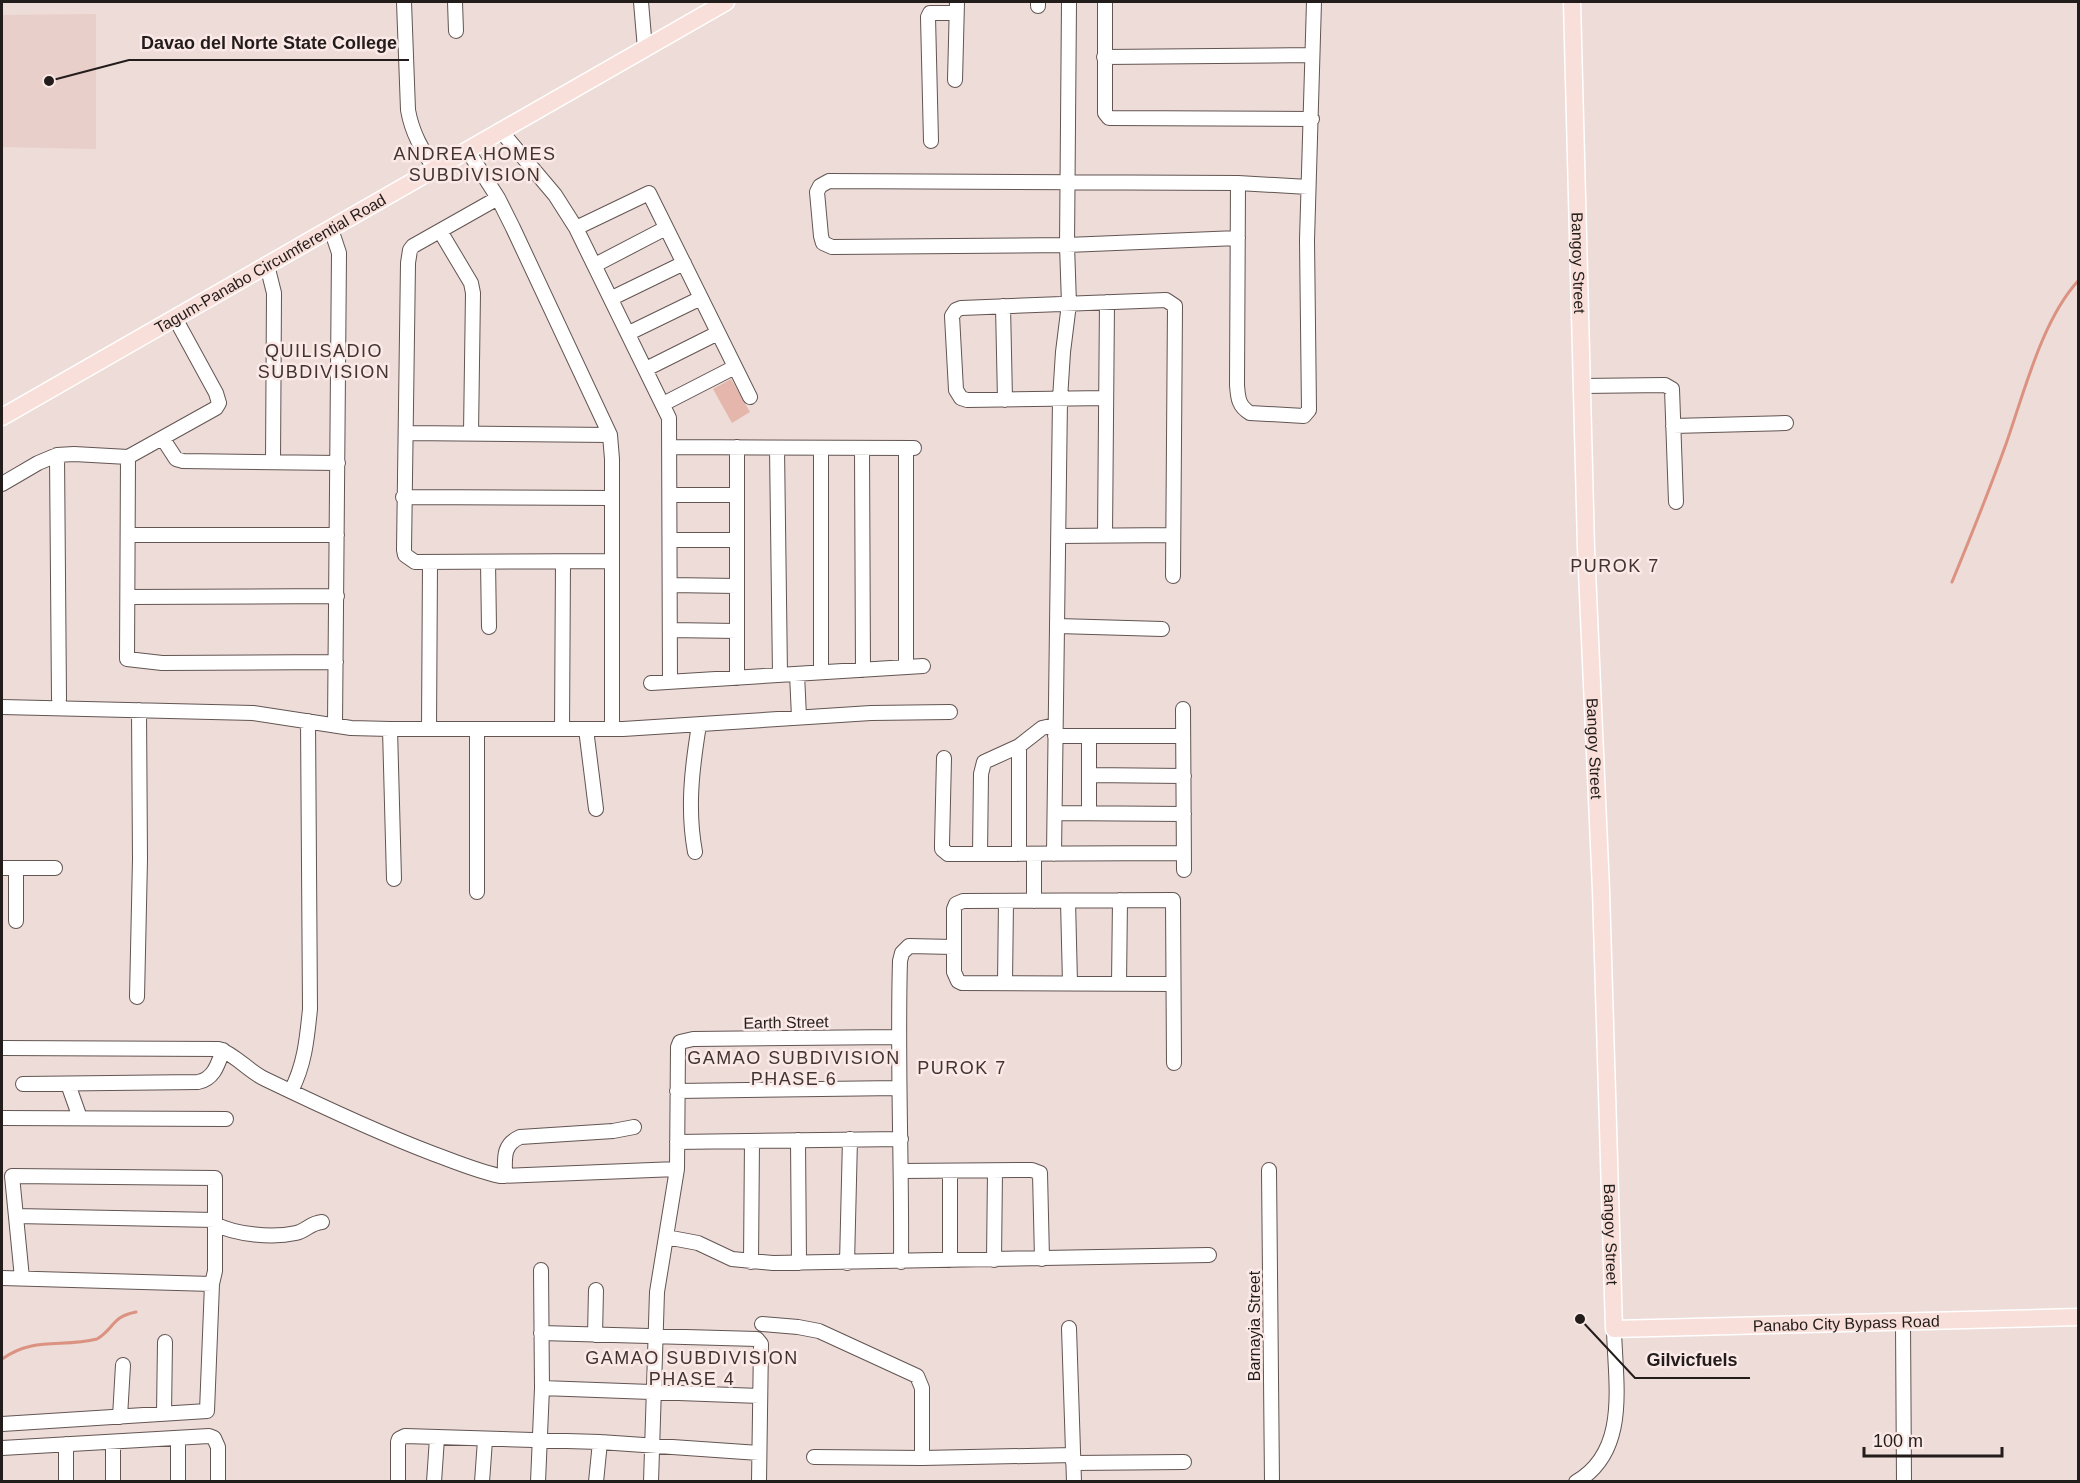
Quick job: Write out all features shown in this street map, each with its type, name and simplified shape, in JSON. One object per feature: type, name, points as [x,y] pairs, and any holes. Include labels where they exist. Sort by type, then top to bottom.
[{"type":"main road","name":"Tagum-Panabo Circumferential Road","points":[[2,417],[726,2]]},
{"type":"main road","name":"Bangoy Street","points":[[1572,2],[1586,548],[1601,890],[1614,1329]]},
{"type":"main road","name":"Panabo City Bypass Road","points":[[1614,1329],[2079,1317]]},
{"type":"street","points":[[404,2],[408,110],[416,140],[435,169]]},
{"type":"street","points":[[455,2],[456,31]]},
{"type":"street","points":[[641,2],[645,49]]},
{"type":"street","points":[[1054,854],[1060,399],[1069,304],[1067,245],[1069,2]]},
{"type":"street","points":[[1105,2],[1105,113],[1109,118],[1312,119]]},
{"type":"street","points":[[1238,183],[1237,385],[1239,402],[1250,413],[1306,415],[1310,410],[1308,187],[1314,2]]},
{"type":"street","points":[[931,141],[928,17],[930,14],[956,8],[955,80]]},
{"type":"street","points":[[1104,57],[1311,55]]},
{"type":"street","points":[[501,131],[555,195],[576,228],[663,404],[670,425],[670,682]]},
{"type":"street","points":[[468,150],[498,198],[610,435],[612,729]]},
{"type":"street","points":[[1238,238],[1067,245],[832,247],[823,243],[821,236],[817,192],[819,186],[829,181],[1238,183],[1308,187]]},
{"type":"street","points":[[576,228],[649,193],[750,397]]},
{"type":"street","points":[[498,198],[413,246],[408,256],[403,497],[405,555],[416,562],[430,563],[611,561]]},
{"type":"street","points":[[595,265],[666,228]]},
{"type":"street","points":[[331,229],[339,253],[335,725]]},
{"type":"street","points":[[440,231],[471,283],[473,294],[471,433]]},
{"type":"street","points":[[612,298],[684,263]]},
{"type":"street","points":[[267,266],[274,293],[273,462]]},
{"type":"street","points":[[629,333],[701,298]]},
{"type":"street","points":[[1106,398],[967,400],[958,395],[956,390],[952,316],[956,310],[961,308],[1003,306],[1166,300],[1175,306],[1173,576]]},
{"type":"street","points":[[1105,535],[1107,302]]},
{"type":"street","points":[[1003,306],[1005,400]]},
{"type":"street","points":[[2,484],[57,455],[128,457],[212,412],[219,403],[216,393],[175,318]]},
{"type":"street","points":[[646,369],[718,333]]},
{"type":"street","points":[[663,404],[735,368]]},
{"type":"street","points":[[1582,386],[1670,386],[1672,389],[1676,502]]},
{"type":"street","points":[[1673,426],[1786,423]]},
{"type":"street","points":[[406,433],[610,435]]},
{"type":"street","points":[[163,439],[179,460],[338,463]]},
{"type":"street","points":[[670,447],[910,448],[906,667]]},
{"type":"street","points":[[737,447],[737,678]]},
{"type":"street","points":[[777,447],[780,675]]},
{"type":"street","points":[[821,448],[821,672]]},
{"type":"street","points":[[862,448],[863,670]]},
{"type":"street","points":[[57,455],[59,699]]},
{"type":"street","points":[[128,457],[127,659],[162,663],[336,662]]},
{"type":"street","points":[[670,495],[737,495]]},
{"type":"street","points":[[403,497],[611,498]]},
{"type":"street","points":[[128,535],[337,535]]},
{"type":"street","points":[[1059,536],[1173,535]]},
{"type":"street","points":[[670,540],[737,540]]},
{"type":"street","points":[[488,562],[489,627]]},
{"type":"street","points":[[562,729],[563,562]]},
{"type":"street","points":[[429,729],[430,563]]},
{"type":"street","points":[[670,585],[737,586]]},
{"type":"street","points":[[128,597],[337,596]]},
{"type":"street","points":[[1058,626],[1162,629]]},
{"type":"street","points":[[670,630],[737,631]]},
{"type":"street","points":[[651,683],[923,666]]},
{"type":"street","points":[[800,674],[803,717]]},
{"type":"street","points":[[2,707],[253,713],[364,729],[612,729],[871,713],[950,712]]},
{"type":"street","points":[[1183,709],[1184,870]]},
{"type":"street","points":[[137,997],[140,710]]},
{"type":"street","points":[[291,1091],[305,1051],[310,1009],[308,721]]},
{"type":"street","points":[[694,852],[690,824],[690,798],[699,725]]},
{"type":"street","points":[[980,854],[982,766],[988,759],[1019,746],[1042,728],[1089,736],[1183,736]]},
{"type":"street","points":[[390,729],[394,879]]},
{"type":"street","points":[[477,729],[477,892]]},
{"type":"street","points":[[586,729],[596,809]]},
{"type":"street","points":[[1089,736],[1089,813]]},
{"type":"street","points":[[1019,746],[1019,854]]},
{"type":"street","points":[[944,758],[942,849],[948,854],[1184,853]]},
{"type":"street","points":[[1089,775],[1184,776]]},
{"type":"street","points":[[1055,813],[1184,814]]},
{"type":"street","points":[[1034,854],[1035,901]]},
{"type":"street","points":[[2,868],[55,868]]},
{"type":"street","points":[[16,868],[16,921]]},
{"type":"street","points":[[1068,900],[1070,984]]},
{"type":"street","points":[[1119,984],[1120,900]]},
{"type":"street","points":[[1173,984],[966,984],[958,981],[954,972],[953,917],[956,904],[963,901],[1173,900],[1174,1063]]},
{"type":"street","points":[[1005,984],[1006,901]]},
{"type":"street","points":[[901,1262],[902,1171],[898,1037],[902,953],[905,949],[917,945],[953,947]]},
{"type":"street","name":"Earth Street","points":[[677,1091],[680,1042],[693,1039],[898,1037]]},
{"type":"street","points":[[2,1048],[202,1048],[223,1050],[254,1073],[354,1122],[483,1172],[505,1176],[677,1169]]},
{"type":"street","points":[[23,1084],[202,1082],[207,1080],[215,1070],[223,1050]]},
{"type":"street","points":[[68,1084],[80,1118]]},
{"type":"street","points":[[651,1482],[654,1447],[654,1336],[659,1274],[677,1169],[677,1091],[899,1088]]},
{"type":"street","points":[[2,1119],[226,1119]]},
{"type":"street","points":[[505,1176],[506,1149],[508,1144],[520,1137],[614,1131],[634,1127]]},
{"type":"street","points":[[677,1142],[901,1139]]},
{"type":"street","points":[[798,1140],[799,1263]]},
{"type":"street","points":[[847,1263],[850,1140]]},
{"type":"street","points":[[751,1262],[752,1141]]},
{"type":"street","points":[[902,1171],[1032,1170],[1040,1173],[1042,1175],[1042,1259]]},
{"type":"street","name":"Barnayia Street","points":[[1269,1170],[1272,1482]]},
{"type":"street","points":[[950,1171],[950,1260]]},
{"type":"street","points":[[994,1260],[995,1171]]},
{"type":"street","points":[[2,1424],[207,1411],[212,1284],[215,1271],[215,1178],[12,1176],[22,1278]]},
{"type":"street","points":[[16,1216],[215,1222],[237,1233],[274,1234],[298,1233],[310,1224],[322,1222]]},
{"type":"street","points":[[666,1237],[698,1243],[732,1259],[751,1262],[847,1263],[1209,1255]]},
{"type":"street","points":[[538,1482],[542,1388],[541,1270]]},
{"type":"street","points":[[2,1278],[212,1284]]},
{"type":"street","points":[[595,1335],[596,1290]]},
{"type":"street","points":[[1903,1323],[1904,1482]]},
{"type":"street","points":[[762,1324],[819,1331],[917,1376],[922,1388],[922,1458]]},
{"type":"street","points":[[1069,1328],[1074,1482]]},
{"type":"street","name":"Bangoy Street","points":[[1575,1482],[1590,1472],[1611,1443],[1616,1410],[1614,1329]]},
{"type":"street","points":[[541,1333],[757,1338],[761,1344],[759,1482]]},
{"type":"street","points":[[164,1414],[165,1342]]},
{"type":"street","points":[[120,1417],[123,1365]]},
{"type":"street","points":[[542,1388],[760,1396]]},
{"type":"street","points":[[2,1448],[209,1436],[214,1438],[218,1447],[218,1482]]},
{"type":"street","points":[[398,1482],[399,1439],[405,1436],[600,1442],[759,1453]]},
{"type":"street","points":[[178,1438],[178,1482]]},
{"type":"street","points":[[434,1482],[437,1438]]},
{"type":"street","points":[[482,1482],[485,1440]]},
{"type":"street","points":[[113,1442],[113,1482]]},
{"type":"street","points":[[596,1482],[600,1442]]},
{"type":"street","points":[[66,1444],[66,1482]]},
{"type":"street","points":[[814,1457],[1184,1462]]},
{"type":"shaded area","points":[[96,14],[96,149],[2,147],[2,15]]},
{"type":"shaded area","points":[[731,379],[750,412],[732,423],[713,389]]},
{"type":"waterway","points":[[1952,582],[1993,479],[2044,336],[2065,297],[2078,281]]},
{"type":"waterway","points":[[2,1359],[26,1347],[97,1339],[117,1320],[136,1312]]},
{"type":"place","name":"Davao del Norte State College","points":[[49,81]]},
{"type":"place","name":"Gilvicfuels","points":[[1580,1319]]},
{"type":"district","name":"ANDREA HOMES SUBDIVISION","points":[[475,164]]},
{"type":"district","name":"QUILISADIO SUBDIVISION","points":[[324,361]]},
{"type":"district","name":"PUROK 7","points":[[1615,566]]},
{"type":"district","name":"GAMAO SUBDIVISION PHASE 6","points":[[794,1068]]},
{"type":"district","name":"PUROK 7","points":[[962,1068]]},
{"type":"district","name":"GAMAO SUBDIVISION PHASE 4","points":[[692,1368]]}]
